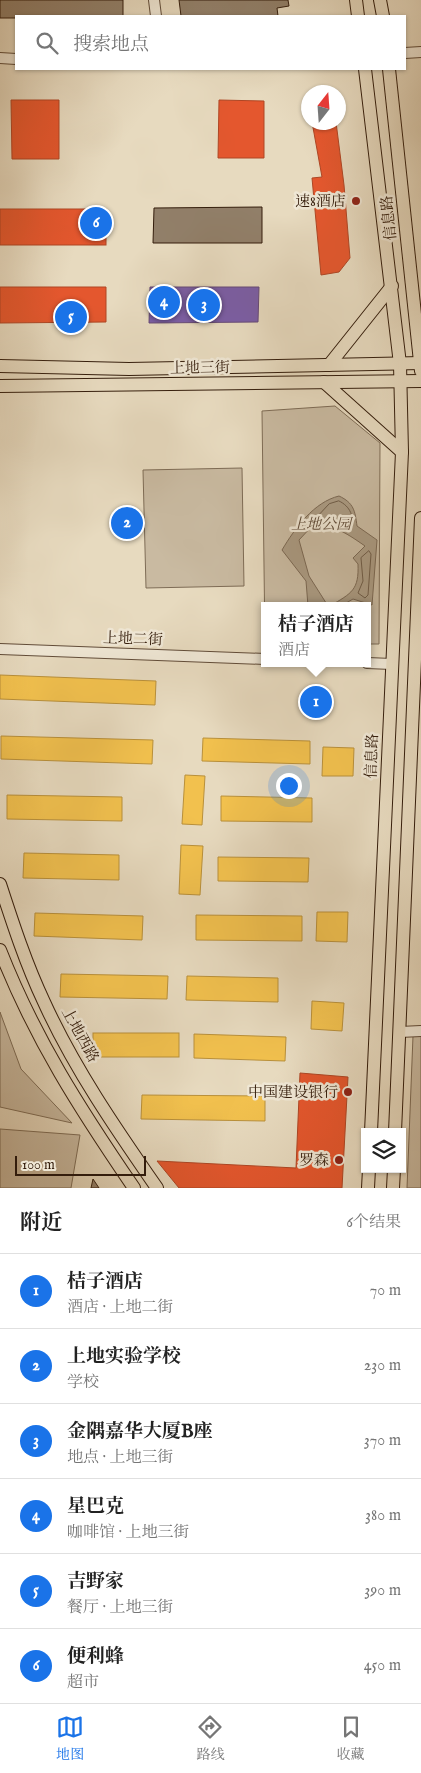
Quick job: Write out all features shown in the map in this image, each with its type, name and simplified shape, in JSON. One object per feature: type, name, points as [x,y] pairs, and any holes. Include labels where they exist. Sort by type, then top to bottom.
[{"type":"main road","points":[[356,0],[358,15]]},
{"type":"main road","points":[[380,0],[382,15]]},
{"type":"main road","name":"信息路","points":[[365,70],[400,364],[402,452],[371,1128]]},
{"type":"main road","name":"信息路","points":[[389,70],[417,288],[421,371]]},
{"type":"main road","points":[[329,365],[392,286]]},
{"type":"main road","name":"上地三街","points":[[0,366],[128,368],[421,363]]},
{"type":"main road","name":"上地三街","points":[[0,386],[421,381]]},
{"type":"main road","points":[[324,382],[402,452]]},
{"type":"main road","points":[[396,1128],[421,518]]},
{"type":"main road","name":"上地西路","points":[[0,884],[18,941],[44,1003],[76,1063],[157,1188]]},
{"type":"main road","points":[[0,950],[27,1012],[54,1066],[134,1188]]},
{"type":"main road","points":[[368,1188],[369,1173]]},
{"type":"main road","points":[[393,1188],[394,1173]]},
{"type":"street","points":[[154,0],[156,15]]},
{"type":"street","points":[[406,54],[421,52]]},
{"type":"street","points":[[0,58],[15,58]]},
{"type":"street","name":"上地二街","points":[[0,649],[261,659]]},
{"type":"street","points":[[371,663],[392,664]]},
{"type":"street","points":[[400,1032],[421,1031]]},
{"type":"green space","name":"上地公园","points":[[335,406],[380,443],[379,644],[371,644],[371,602],[264,602],[262,411]]},
{"type":"green space","points":[[242,468],[244,586],[146,588],[143,470]]},
{"type":"green space","points":[[0,1012],[21,1069],[72,1123],[0,1107]]},
{"type":"green space","points":[[413,1036],[421,1036],[421,1188],[407,1188]]},
{"type":"green space","points":[[0,1129],[80,1135],[71,1188],[0,1188]]},
{"type":"water","points":[[339,496],[348,502],[353,508],[357,526],[377,540],[372,605],[371,602],[353,599],[348,602],[337,602],[353,590],[357,580],[358,564],[353,558],[365,546],[347,534],[328,526],[313,525],[299,540],[309,576],[325,602],[308,602],[306,581],[282,550],[306,517],[330,499]]},
{"type":"building: 住宅","points":[[0,675],[156,681],[155,705],[0,699]]},
{"type":"building: 住宅","points":[[1,736],[153,740],[152,764],[1,759]]},
{"type":"building: 住宅","points":[[203,738],[310,741],[310,764],[202,761]]},
{"type":"building: 住宅","points":[[323,747],[354,748],[353,776],[322,776]]},
{"type":"building: 住宅","points":[[185,775],[205,776],[202,825],[182,824]]},
{"type":"building: 住宅","points":[[7,795],[122,797],[122,821],[7,819]]},
{"type":"building: 住宅","points":[[221,796],[312,798],[312,822],[221,821]]},
{"type":"building: 住宅","points":[[181,845],[203,846],[200,895],[179,894]]},
{"type":"building: 住宅","points":[[24,853],[119,855],[119,880],[23,878]]},
{"type":"building: 住宅","points":[[218,857],[309,858],[308,882],[218,881]]},
{"type":"building: 住宅","points":[[317,912],[348,912],[347,942],[316,941]]},
{"type":"building: 住宅","points":[[35,913],[143,916],[142,940],[34,936]]},
{"type":"building: 住宅","points":[[196,915],[302,916],[302,941],[196,940]]},
{"type":"building: 住宅","points":[[61,974],[168,976],[167,999],[60,997]]},
{"type":"building: 住宅","points":[[187,976],[278,978],[278,1002],[186,1000]]},
{"type":"building: 住宅","points":[[312,1001],[344,1003],[342,1031],[311,1029]]},
{"type":"building: 住宅","points":[[93,1033],[179,1033],[179,1057],[93,1057]]},
{"type":"building: 住宅","points":[[194,1034],[286,1037],[285,1061],[194,1058]]},
{"type":"building: 住宅","points":[[142,1095],[265,1096],[265,1121],[141,1119]]},
{"type":"building: 商业","points":[[11,100],[59,100],[59,159],[12,159]]},
{"type":"building: 商业","points":[[219,100],[264,101],[264,158],[218,158]]},
{"type":"building: 商业","points":[[313,130],[337,130],[350,258],[339,272],[321,275],[312,178],[322,177]]},
{"type":"building: 商业","points":[[0,209],[106,209],[106,245],[0,245]]},
{"type":"building: 商业","points":[[0,287],[106,287],[106,322],[0,323]]},
{"type":"building: 商业","points":[[300,1073],[348,1077],[342,1188],[179,1188],[157,1161],[296,1168]]},
{"type":"building: 办公","points":[[150,287],[259,287],[258,322],[149,323]]},
{"type":"building: 其他","points":[[0,0],[123,0],[123,15],[15,15],[15,18],[0,18]]},
{"type":"building: 其他","points":[[179,0],[288,0],[289,6],[277,8],[278,15],[181,15]]},
{"type":"building: 其他","points":[[262,207],[262,243],[153,243],[154,208]]},
{"type":"building: 其他","points":[[93,1179],[99,1188],[91,1188]]},
{"type":"place","name":"速8酒店","points":[[356,201]]},
{"type":"place","name":"便利蜂","points":[[96,223]]},
{"type":"place","name":"星巴克","points":[[164,302]]},
{"type":"place","name":"金隅嘉华大厦B座","points":[[204,305]]},
{"type":"place","name":"吉野家","points":[[71,317]]},
{"type":"place","name":"上地实验学校","points":[[127,523]]},
{"type":"place","name":"桔子酒店","points":[[316,702]]},
{"type":"place","name":"中国建设银行","points":[[348,1092]]},
{"type":"place","name":"罗森","points":[[339,1160]]}]
